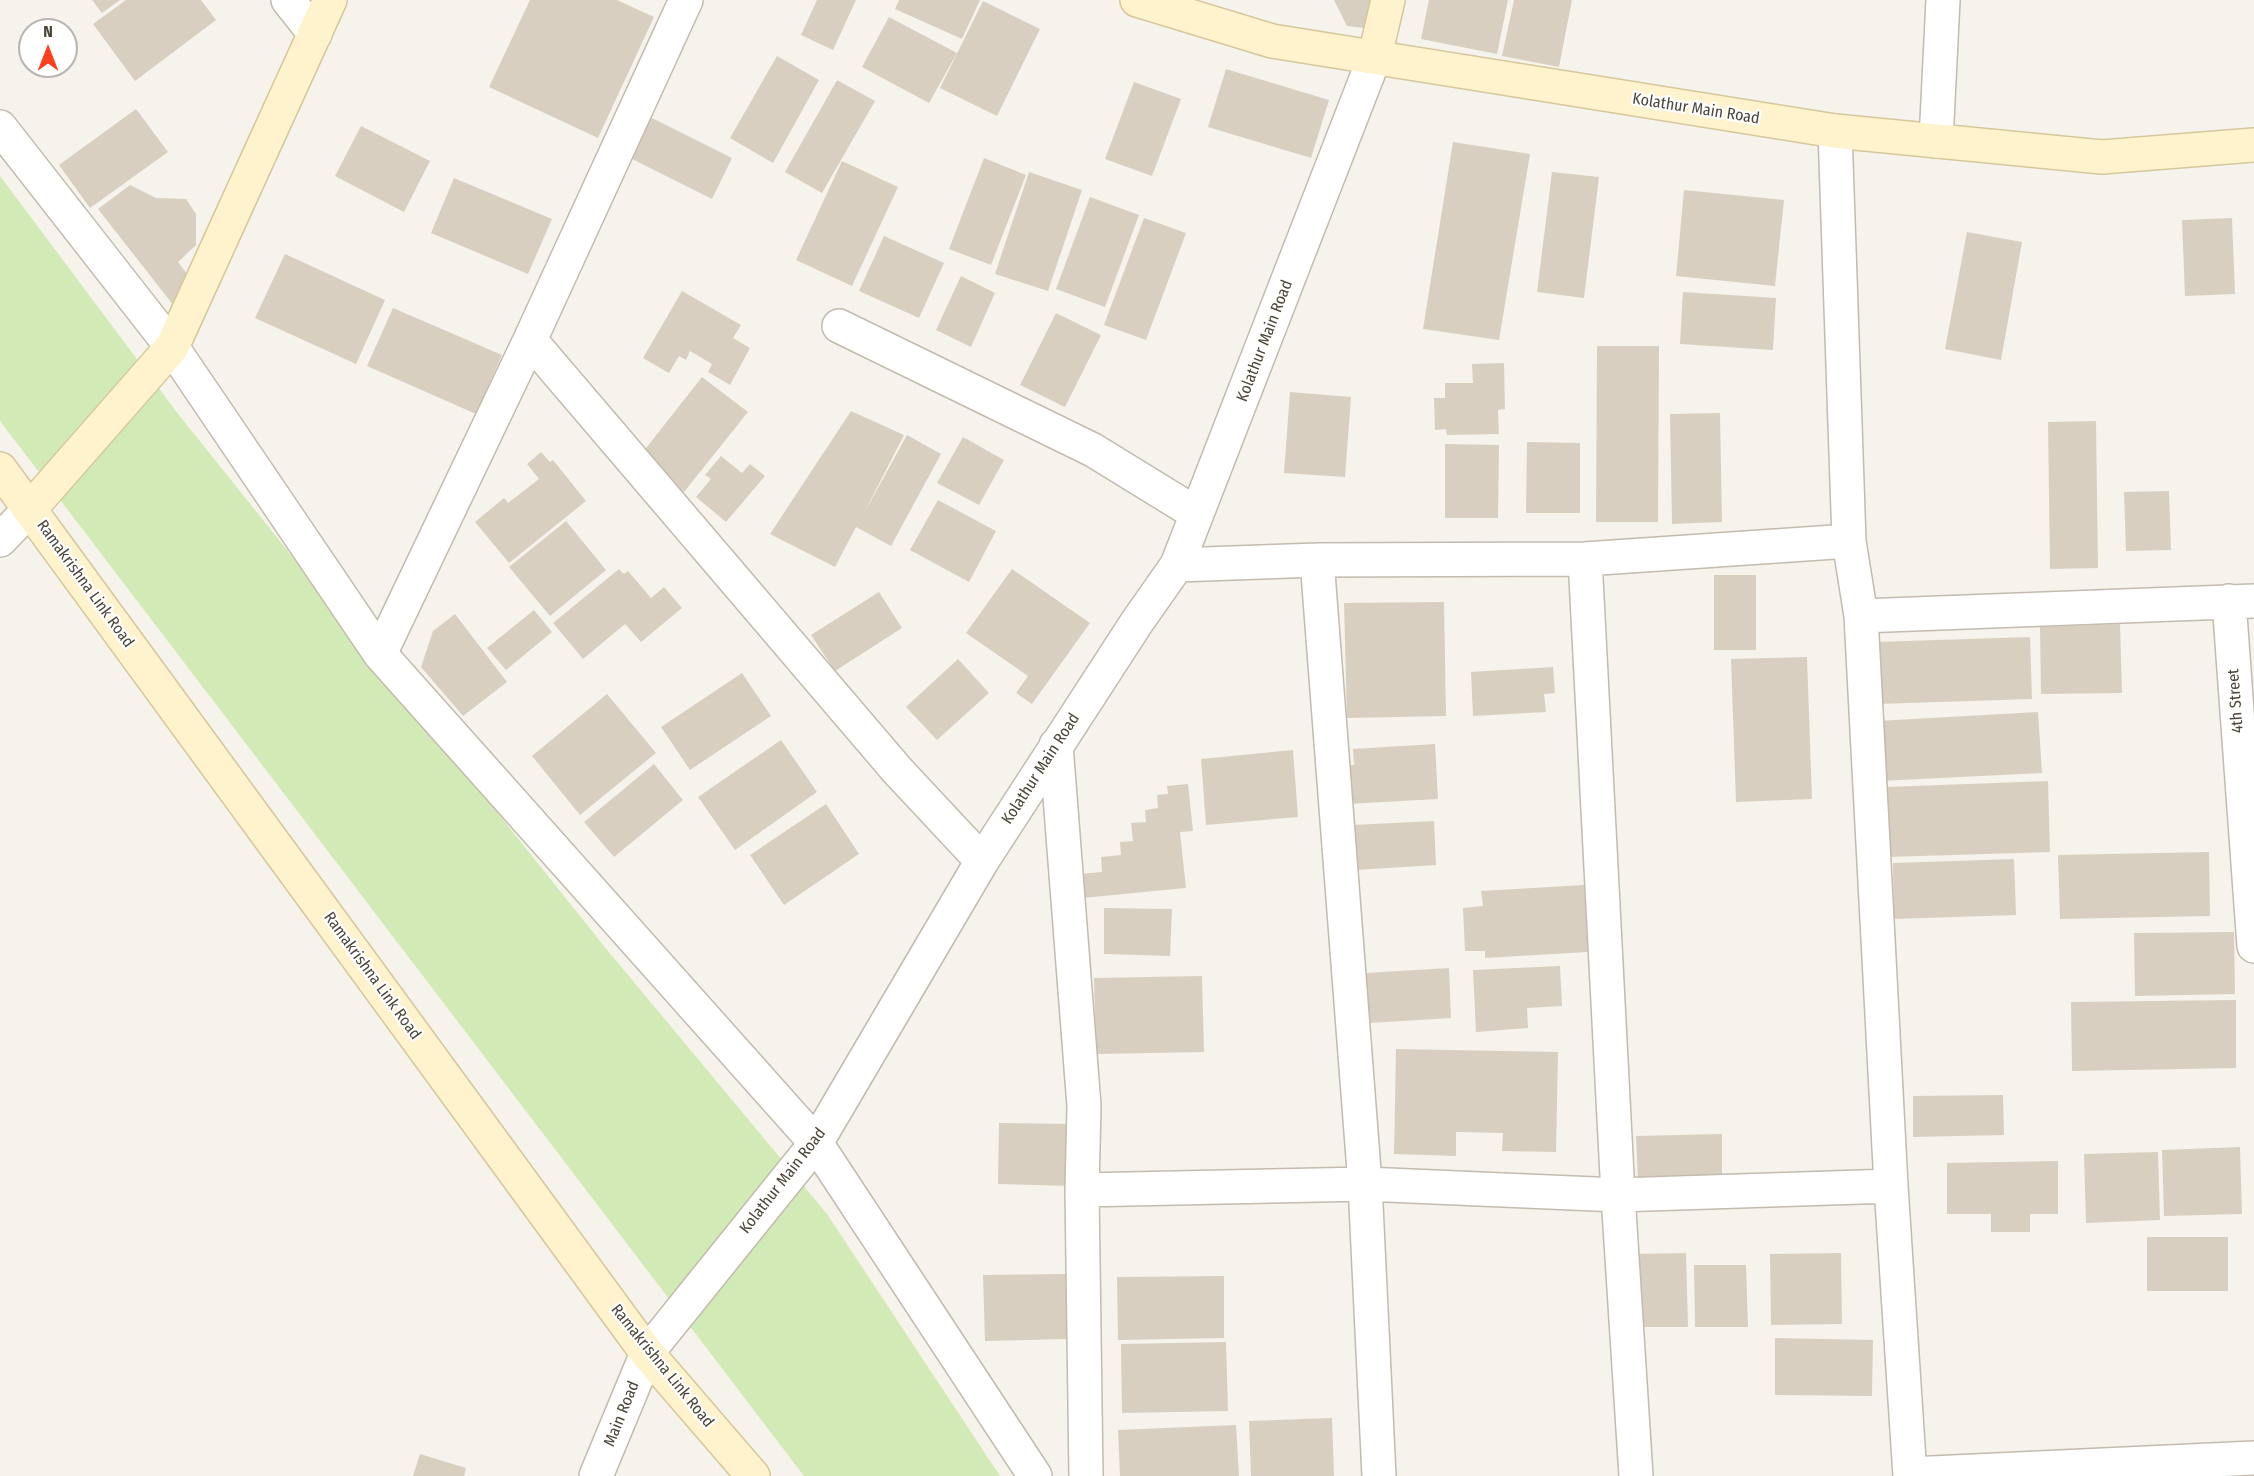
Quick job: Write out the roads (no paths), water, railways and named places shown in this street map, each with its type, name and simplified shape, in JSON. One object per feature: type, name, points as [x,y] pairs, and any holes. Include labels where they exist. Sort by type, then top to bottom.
[{"type":"street","points":[[288,0],[315,34]]},
{"type":"street","points":[[0,540],[172,347],[330,0]]},
{"type":"street","points":[[380,654],[530,340],[686,0]]},
{"type":"street","points":[[1137,0],[1272,41],[1375,56],[1388,0]]},
{"type":"street","points":[[1936,141],[1943,0]]},
{"type":"street","name":"Kolathur Main Road","points":[[647,1353],[816,1143],[982,861],[1056,745],[1177,565],[1375,56],[1835,131],[2102,157],[2254,145]]},
{"type":"street","points":[[0,127],[172,347],[380,654],[816,1143],[1035,1476]]},
{"type":"street","points":[[1835,131],[1849,541],[1861,616],[1891,1186],[1910,1475],[2254,1458]]},
{"type":"street","points":[[839,326],[1093,450],[1197,514]]},
{"type":"street","points":[[530,340],[897,770],[982,861]]},
{"type":"street","name":"Ramakrishna Link Road","points":[[0,469],[647,1353],[753,1476]]},
{"type":"street","points":[[1177,565],[1317,560],[1585,559],[1849,541]]},
{"type":"street","points":[[1585,559],[1618,1195],[1636,1476]]},
{"type":"street","points":[[1317,560],[1365,1184],[1379,1476]]},
{"type":"street","points":[[1861,616],[2242,601]]},
{"type":"street","name":"4th Street","points":[[2242,601],[2254,946]]},
{"type":"street","points":[[1056,745],[1084,1106],[1082,1190],[1086,1476]]},
{"type":"street","points":[[1082,1190],[1365,1184],[1618,1195],[1891,1186]]},
{"type":"street","name":"Main Road","points":[[596,1476],[647,1353]]}]
